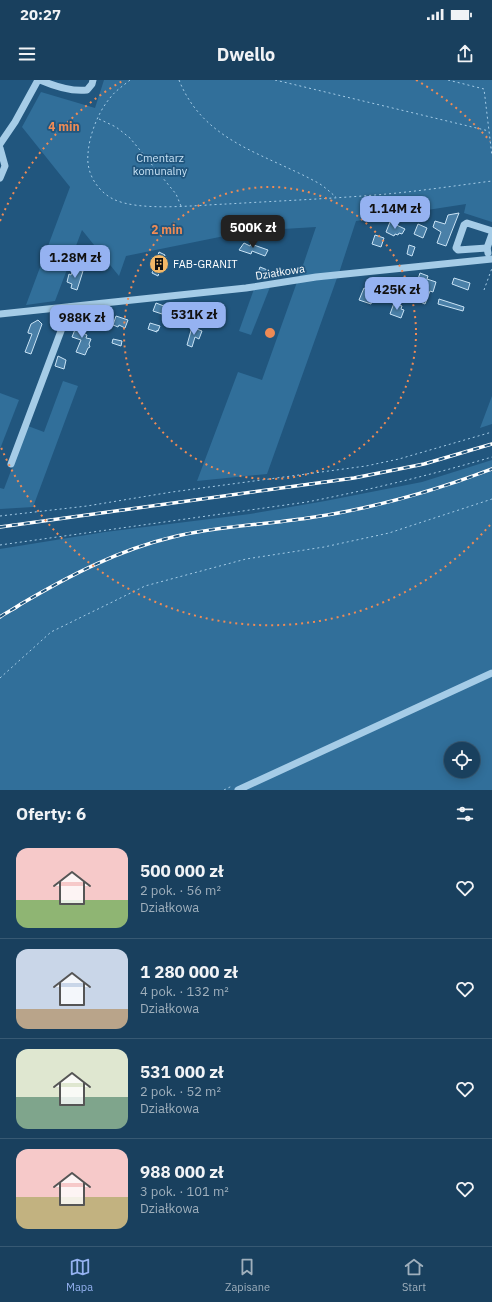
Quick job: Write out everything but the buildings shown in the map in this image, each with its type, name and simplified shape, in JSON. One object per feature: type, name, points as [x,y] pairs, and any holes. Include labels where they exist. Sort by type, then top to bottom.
[{"type":"street","points":[[0,144],[15,122],[39,80],[78,91],[87,90],[92,84],[93,80]]},
{"type":"street","points":[[0,148],[5,166],[0,178]]},
{"type":"street","points":[[487,248],[458,250],[456,248],[464,224],[467,223],[492,231]]},
{"type":"street","points":[[491,259],[487,248],[492,234]]},
{"type":"street","name":"Działkowa","points":[[0,314],[246,288],[316,277],[491,259]]},
{"type":"street","points":[[11,464],[70,306]]},
{"type":"street","points":[[238,790],[492,673]]},
{"type":"path","points":[[130,80],[109,99],[98,118],[92,134],[88,160],[89,169],[98,186],[113,199],[123,202],[139,205],[181,206],[336,198],[376,195],[492,181]]},
{"type":"path","points":[[179,80],[190,102],[212,126],[222,134],[274,163],[320,185],[336,198]]},
{"type":"path","points":[[275,80],[489,131]]},
{"type":"path","points":[[448,80],[484,89],[492,156]]},
{"type":"path","points":[[98,118],[116,127],[130,138],[176,194],[181,206]]},
{"type":"path","points":[[484,290],[492,268]]},
{"type":"path","points":[[0,516],[86,506],[172,492],[366,466],[399,459],[492,432]]},
{"type":"path","points":[[0,544],[307,502],[355,493],[418,478],[492,457]]},
{"type":"path","points":[[0,678],[51,632],[144,586],[246,559],[324,547],[389,533],[492,499]]},
{"type":"green space","name":"Cmentarz komunalny","points":[[104,80],[492,80],[492,222],[464,213],[466,204],[356,221],[339,273],[299,277],[316,227],[249,231],[126,256],[119,276],[82,230],[55,301],[26,305],[70,187],[22,127],[41,92],[95,108]]},
{"type":"green space","points":[[337,278],[267,474],[197,481],[238,372],[262,380],[297,282]]},
{"type":"green space","points":[[270,287],[251,335],[239,331],[254,289]]},
{"type":"green space","points":[[63,381],[78,386],[33,507],[0,509],[0,488],[4,489],[28,426],[44,432]]},
{"type":"green space","points":[[0,393],[19,400],[0,449]]},
{"type":"green space","points":[[492,396],[492,424],[480,428]]},
{"type":"green space","points":[[492,460],[492,790],[0,790],[0,549],[105,532],[250,514],[422,482]]},
{"type":"railway","points":[[0,527],[354,478],[424,464],[492,444]]},
{"type":"railway","points":[[0,617],[39,594],[94,565],[153,542],[206,530],[291,520],[355,510],[401,499],[492,469]]},
{"type":"place","name":"FAB-GRANIT","points":[[159,264]]}]
